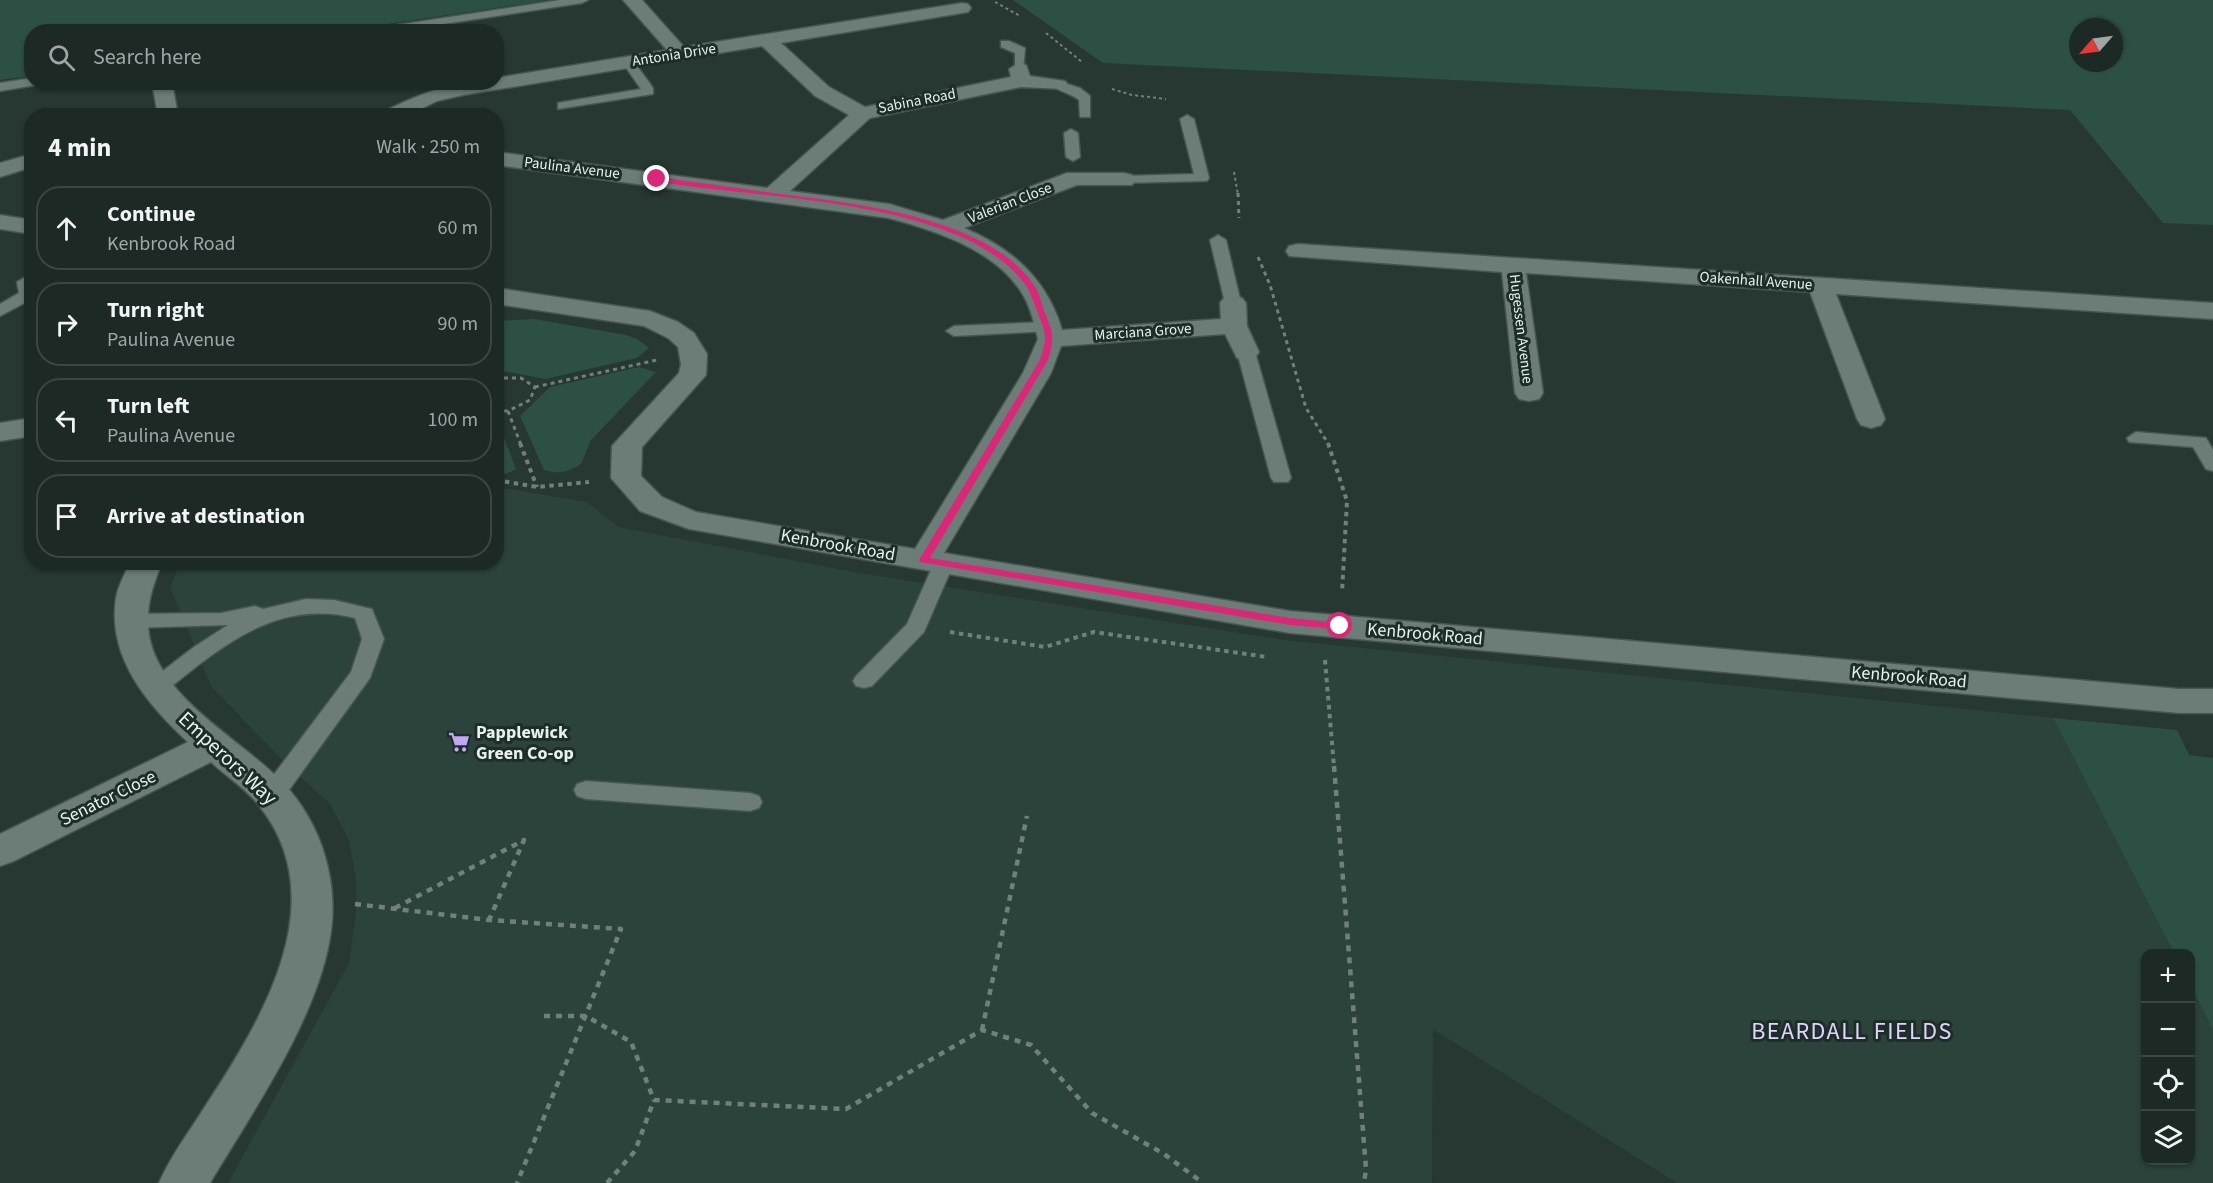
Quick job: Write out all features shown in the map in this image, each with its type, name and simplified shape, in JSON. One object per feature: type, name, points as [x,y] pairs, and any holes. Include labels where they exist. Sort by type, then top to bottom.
[{"type":"street","points":[[632,0],[681,54]]},
{"type":"street","name":"Antonia Drive","points":[[504,83],[963,8]]},
{"type":"street","points":[[766,40],[825,96],[839,105],[862,113]]},
{"type":"street","name":"Sabina Road","points":[[772,195],[862,113],[1020,75],[1058,85]]},
{"type":"street","points":[[163,90],[167,108]]},
{"type":"street","name":"Antonia Drive","points":[[406,108],[431,96],[466,90]]},
{"type":"street","name":"Paulina Avenue","points":[[504,159],[864,206],[945,227],[985,247],[1011,266],[1032,287],[1049,333]]},
{"type":"street","points":[[0,170],[24,162]]},
{"type":"street","name":"Valerian Close","points":[[945,227],[1074,168],[1124,180]]},
{"type":"street","points":[[0,222],[24,226]]},
{"type":"street","name":"Oakenhall Avenue","points":[[1299,251],[2213,311]]},
{"type":"street","name":"Hugessen Avenue","points":[[1513,265],[1529,393]]},
{"type":"street","points":[[1820,285],[1871,419]]},
{"type":"street","points":[[504,297],[651,319],[673,328],[688,339],[696,363],[692,375],[627,446],[626,478]]},
{"type":"street","points":[[1233,314],[1246,352]]},
{"type":"street","name":"Marciana Grove","points":[[1049,333],[1233,314]]},
{"type":"street","points":[[934,561],[1037,374],[1049,333]]},
{"type":"street","points":[[0,432],[24,428]]},
{"type":"street","name":"Kenbrook Road","points":[[626,478],[651,504],[689,520],[1290,622],[1333,640],[2179,701],[2213,701]]},
{"type":"street","name":"Emperors Way","points":[[142,570],[136,582],[130,621],[131,640],[155,688],[272,795],[291,822],[309,864],[313,898],[308,945],[281,1020],[183,1183]]},
{"type":"street","name":"Senator Close","points":[[0,851],[215,744]]},
{"type":"lane","points":[[423,24],[582,0]]},
{"type":"lane","points":[[1005,44],[1021,51],[1020,75]]},
{"type":"lane","points":[[563,106],[649,91],[628,62]]},
{"type":"lane","points":[[0,87],[24,83]]},
{"type":"lane","points":[[1058,85],[1076,91],[1085,99],[1085,114]]},
{"type":"lane","points":[[1124,180],[1202,178],[1188,118]]},
{"type":"lane","points":[[1071,133],[1074,168]]},
{"type":"lane","points":[[1218,240],[1233,314]]},
{"type":"lane","points":[[0,311],[24,297]]},
{"type":"lane","points":[[954,331],[1049,333]]},
{"type":"lane","points":[[1246,352],[1281,478]]},
{"type":"lane","points":[[2136,438],[2199,442],[2213,465]]},
{"type":"lane","points":[[864,681],[916,627],[934,561]]},
{"type":"lane","points":[[130,621],[221,620],[306,606],[344,607],[364,614],[373,639],[362,673],[272,795]]},
{"type":"lane","points":[[155,688],[209,645],[277,609]]},
{"type":"lane","points":[[586,790],[750,802]]},
{"type":"path","points":[[991,0],[1020,17]]},
{"type":"path","points":[[1039,28],[1084,65]]},
{"type":"path","points":[[1104,84],[1132,95],[1167,99]]},
{"type":"path","points":[[1232,168],[1237,178],[1239,216],[1243,225]]},
{"type":"path","points":[[1257,255],[1270,285],[1306,408],[1330,447],[1347,501],[1333,640],[1323,663],[1366,1169],[1364,1183]]},
{"type":"path","points":[[504,378],[521,378],[535,387],[694,353]]},
{"type":"path","points":[[504,411],[530,400],[535,387]]},
{"type":"path","points":[[508,411],[537,487]]},
{"type":"path","points":[[504,481],[537,487],[626,478]]},
{"type":"path","points":[[916,627],[1045,647],[1094,632],[1257,656]]},
{"type":"path","points":[[982,1030],[1027,816]]},
{"type":"path","points":[[394,908],[524,840],[489,920]]},
{"type":"path","points":[[387,908],[489,920],[621,929],[517,1183]]},
{"type":"path","points":[[544,1016],[586,1016],[631,1042],[654,1100],[635,1151],[607,1183]]},
{"type":"path","points":[[654,1100],[846,1109],[982,1030],[1031,1045],[1092,1113],[1164,1154],[1203,1183]]},
{"type":"shaded area","points":[[0,0],[548,0],[388,24],[24,24],[24,77],[0,80]]},
{"type":"shaded area","points":[[1013,0],[2213,0],[2213,225],[2163,223],[2070,110],[1103,63]]},
{"type":"shaded area","points":[[534,319],[626,335],[637,339],[649,348],[637,358],[545,379],[504,371],[504,321]]},
{"type":"shaded area","points":[[639,367],[656,372],[591,440],[581,464],[563,472],[544,470],[520,416],[550,387]]},
{"type":"shaded area","points":[[504,437],[516,469],[504,474]]},
{"type":"shaded area","points":[[504,488],[587,502],[618,527],[865,574],[1284,640],[2053,718],[2172,949],[2141,949],[2141,1165],[2195,1165],[2195,994],[2213,1030],[2213,1183],[1677,1183],[1433,1029],[1432,1183],[228,1183],[349,963],[356,912],[356,880],[349,840],[330,804],[284,762],[211,686],[170,587],[177,570],[504,570]]},
{"type":"shaded area","points":[[2053,718],[2177,730],[2189,755],[2213,758],[2213,1030],[2195,994],[2195,949],[2172,949]]},
{"type":"place","name":"Papplewick Green Co-op","points":[[459,742]]},
{"type":"district","name":"BEARDALL FIELDS","points":[[1852,1031]]},
{"type":"route","points":[[657,179],[864,206],[920,219],[945,227],[985,247],[1011,266],[1032,287],[1051,339],[1044,360],[924,560],[1290,622],[1340,626]]}]
